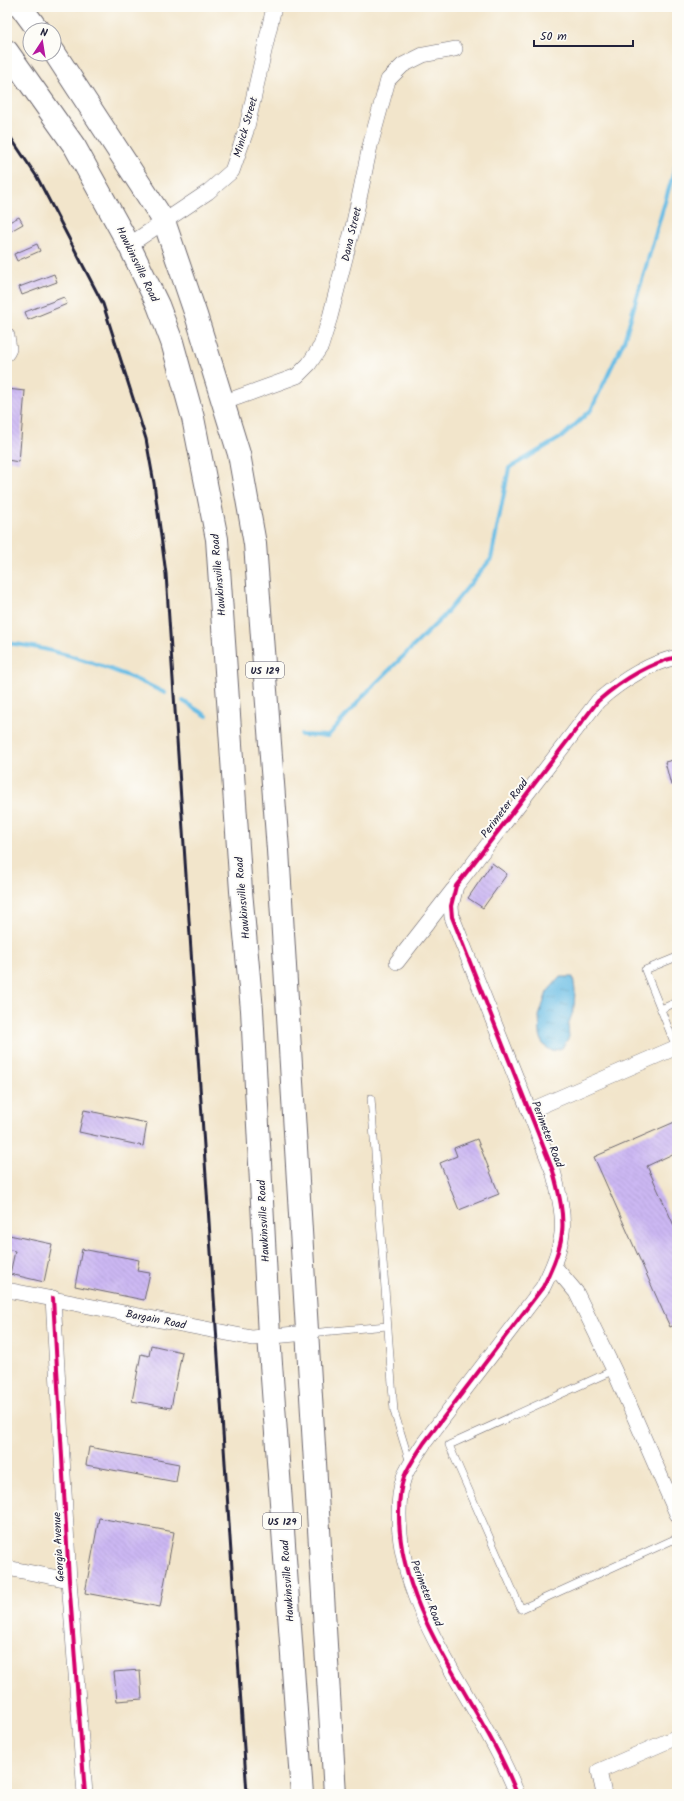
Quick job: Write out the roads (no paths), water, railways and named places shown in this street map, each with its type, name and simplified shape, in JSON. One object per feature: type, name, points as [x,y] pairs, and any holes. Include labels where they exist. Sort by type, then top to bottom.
[{"type":"main road","points":[[20,7],[32,22]]},
{"type":"main road","name":"Hawkinsville Road","points":[[7,51],[75,147],[129,245],[158,305],[184,380],[193,418],[216,540],[240,883],[252,1010],[269,1336],[302,1794]]},
{"type":"main road","name":"US 129","points":[[60,62],[164,222],[196,315],[239,454],[255,544],[278,850],[335,1794]]},
{"type":"street","name":"Minick Street","points":[[129,245],[208,192],[232,171],[246,131],[274,7]]},
{"type":"street","name":"Dana Street","points":[[222,403],[296,376],[310,364],[321,346],[330,317],[353,227],[370,146],[388,80],[403,65],[423,55],[455,49]]},
{"type":"street","points":[[7,336],[9,349],[7,353]]},
{"type":"street","name":"Perimeter Road","points":[[517,1794],[485,1727],[438,1646],[411,1583],[402,1551],[399,1524],[399,1503],[401,1491],[404,1478],[410,1466],[432,1434],[543,1287],[554,1266],[561,1244],[563,1215],[553,1171],[452,917],[451,906],[456,886],[598,701],[620,682],[659,661],[677,657]]},
{"type":"street","points":[[397,962],[456,886]]},
{"type":"street","points":[[530,1111],[677,1047]]},
{"type":"street","points":[[554,1266],[576,1292],[614,1370],[677,1514]]},
{"type":"street","name":"Bargain Road","points":[[7,1290],[252,1338],[306,1333]]},
{"type":"street","name":"Georgia Avenue","points":[[53,1298],[69,1580],[85,1794]]},
{"type":"street","points":[[7,1568],[69,1580]]},
{"type":"street","points":[[604,1794],[599,1771],[677,1737]]},
{"type":"lane","points":[[677,957],[645,970],[677,1047]]},
{"type":"lane","points":[[661,1009],[677,1002]]},
{"type":"lane","points":[[371,1098],[394,1411],[410,1466]]},
{"type":"lane","points":[[306,1333],[387,1326]]},
{"type":"lane","points":[[614,1370],[449,1445],[521,1609],[677,1538]]},
{"type":"water","points":[[560,977],[573,977],[575,990],[574,1009],[568,1025],[569,1037],[562,1048],[552,1051],[543,1045],[540,1034],[539,1016],[547,992]]},
{"type":"waterway","points":[[301,735],[328,736],[366,693],[442,618],[491,559],[509,468],[562,437],[591,410],[624,341],[677,161]]},
{"type":"waterway","points":[[7,643],[47,650],[88,661],[128,676],[165,693]]},
{"type":"waterway","points":[[183,701],[207,716]]},
{"type":"railway","points":[[7,132],[37,177],[103,304],[146,439],[154,483],[166,574],[247,1794]]}]
